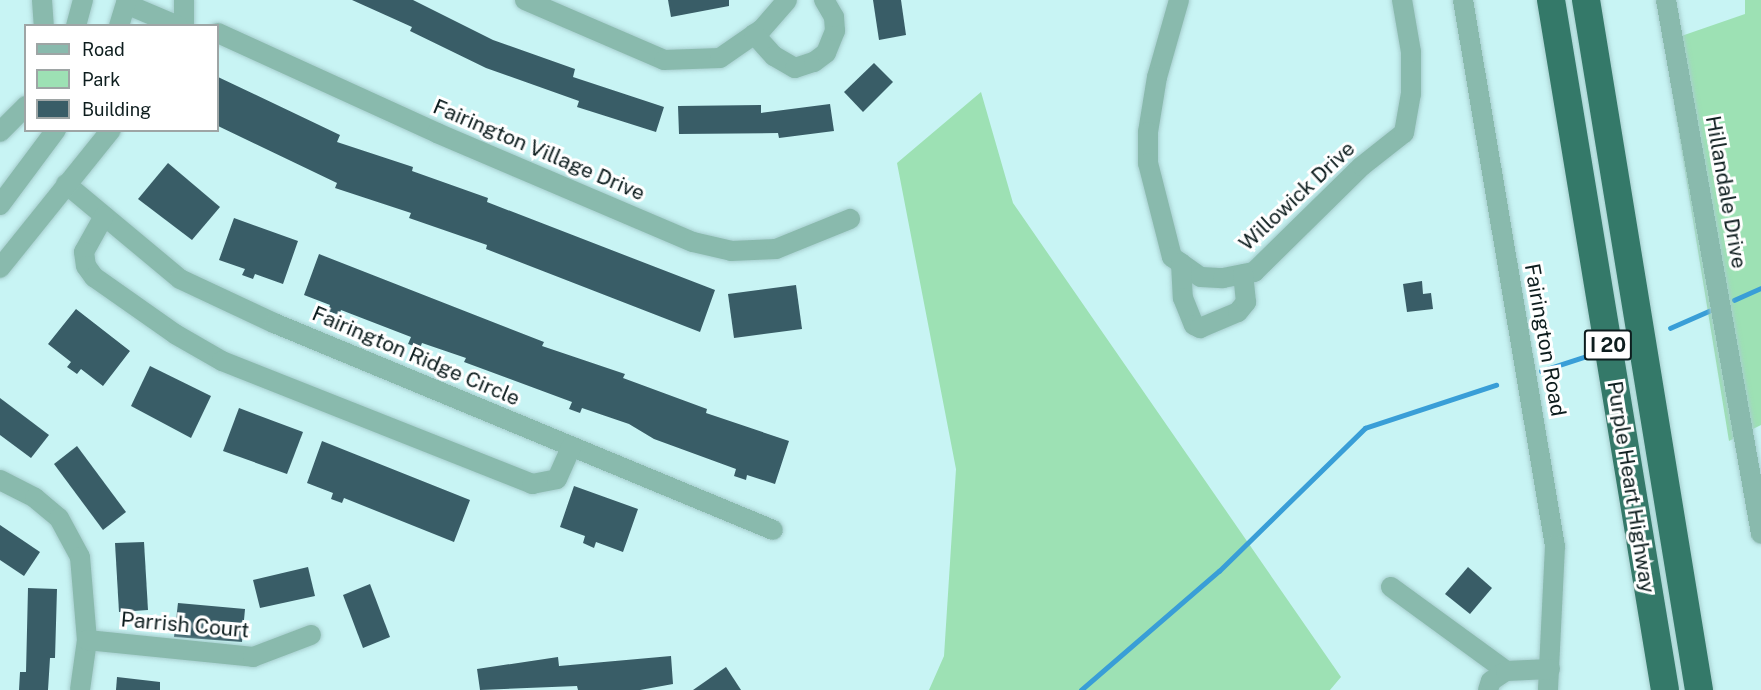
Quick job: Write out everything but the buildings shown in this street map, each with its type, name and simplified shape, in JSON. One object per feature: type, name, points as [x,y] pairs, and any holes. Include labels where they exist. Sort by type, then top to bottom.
[{"type":"highway","name":"Purple Heart Highway","points":[[1551,0],[1665,690]]},
{"type":"highway","name":"Purple Heart Highway","points":[[1586,0],[1699,690]]},
{"type":"street","points":[[42,0],[44,24]]},
{"type":"street","points":[[77,24],[83,0]]},
{"type":"street","points":[[184,0],[184,24]]},
{"type":"street","points":[[525,0],[664,60],[720,58],[754,34],[787,0]]},
{"type":"street","points":[[754,34],[774,56],[795,68],[814,62],[826,53],[835,31],[834,17],[824,0]]},
{"type":"street","points":[[1179,0],[1157,77],[1148,132],[1148,163],[1172,257],[1181,263],[1183,298],[1194,325],[1200,328],[1238,312],[1246,302],[1243,274]]},
{"type":"street","name":"Willowick Drive","points":[[1181,263],[1201,277],[1223,278],[1254,272],[1362,166],[1404,133],[1411,73],[1402,0]]},
{"type":"street","name":"Fairington Road","points":[[1463,0],[1555,546],[1548,690]]},
{"type":"street","name":"Hillandale Drive","points":[[1666,0],[1761,534]]},
{"type":"street","points":[[120,24],[127,2],[174,24]]},
{"type":"street","name":"Fairington Village Drive","points":[[219,33],[437,133],[693,242],[731,251],[776,249],[850,219]]},
{"type":"street","points":[[0,132],[24,108]]},
{"type":"street","points":[[0,205],[55,132]]},
{"type":"street","points":[[0,267],[109,132]]},
{"type":"street","name":"Fairington Ridge Circle","points":[[66,184],[180,279],[274,323],[773,530]]},
{"type":"street","points":[[104,216],[84,252],[86,267],[94,277],[175,334],[222,361],[532,484],[546,484],[557,479],[571,447]]},
{"type":"street","points":[[0,480],[35,498],[59,518],[80,557],[87,640],[80,690]]},
{"type":"street","points":[[1391,587],[1506,671]]},
{"type":"street","name":"Parrish Court","points":[[87,640],[253,657],[311,635]]},
{"type":"street","points":[[1488,690],[1491,681],[1506,671],[1550,669]]},
{"type":"green space","points":[[1745,0],[1761,0],[1761,425],[1729,441],[1664,42],[1745,14]]},
{"type":"green space","points":[[981,92],[1013,203],[1341,677],[1330,690],[929,690],[944,656],[956,469],[897,163]]},
{"type":"waterway","points":[[1734,300],[1761,288]]},
{"type":"waterway","points":[[1670,328],[1709,311]]},
{"type":"waterway","points":[[1541,371],[1587,356]]},
{"type":"waterway","points":[[1081,690],[1219,571],[1365,428],[1496,385]]}]
